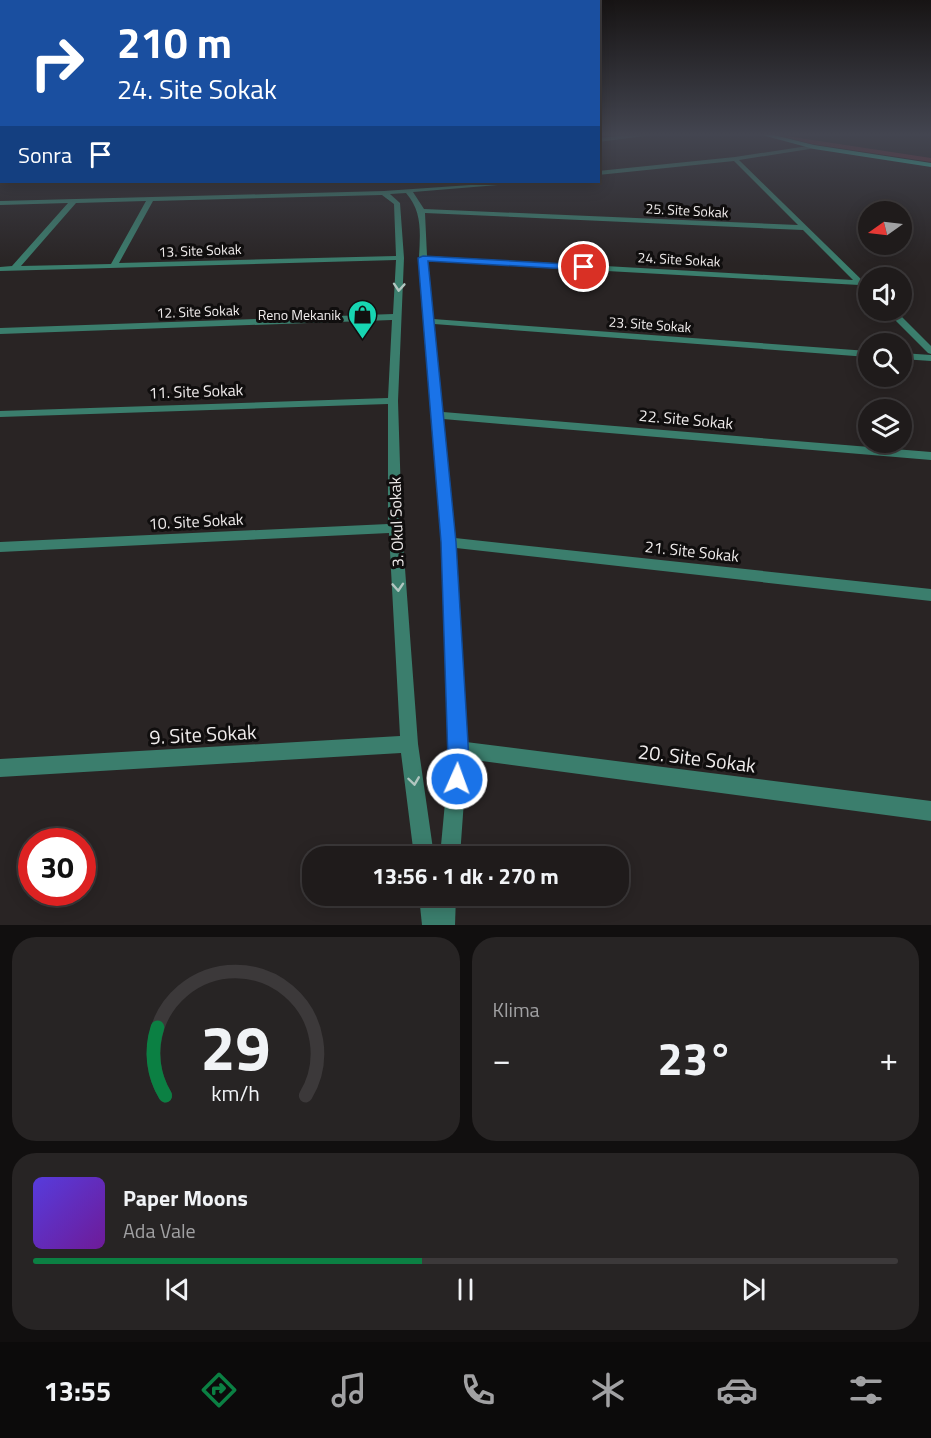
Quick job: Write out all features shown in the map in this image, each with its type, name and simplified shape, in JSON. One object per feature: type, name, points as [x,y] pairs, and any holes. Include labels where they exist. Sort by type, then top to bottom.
[{"type":"street","points":[[754,177],[858,280]]},
{"type":"street","points":[[0,203],[151,199],[491,183]]},
{"type":"street","name":"3. Okul Sokak","points":[[384,187],[397,203],[400,258],[393,401],[394,528],[409,744],[423,846]]},
{"type":"street","points":[[409,187],[419,201],[422,211],[423,258],[449,542],[458,749],[451,846]]},
{"type":"street","points":[[114,266],[151,199]]},
{"type":"street","points":[[15,268],[74,201]]},
{"type":"street","name":"25. Site Sokak","points":[[422,211],[806,228]]},
{"type":"street","name":"13. Site Sokak","points":[[0,269],[400,258]]},
{"type":"street","name":"24. Site Sokak","points":[[423,258],[858,283]]},
{"type":"street","name":"12. Site Sokak","points":[[0,331],[397,317]]},
{"type":"street","name":"23. Site Sokak","points":[[429,321],[858,353]]},
{"type":"street","points":[[900,321],[931,351]]},
{"type":"street","points":[[912,357],[931,358]]},
{"type":"street","name":"11. Site Sokak","points":[[0,414],[393,401]]},
{"type":"street","name":"22. Site Sokak","points":[[438,415],[931,456]]},
{"type":"street","name":"10. Site Sokak","points":[[0,546],[394,528]]},
{"type":"street","name":"21. Site Sokak","points":[[449,542],[931,596]]},
{"type":"street","name":"9. Site Sokak","points":[[0,768],[409,744]]},
{"type":"street","name":"20. Site Sokak","points":[[458,749],[931,812]]},
{"type":"street","points":[[430,906],[433,925]]},
{"type":"street","points":[[444,925],[445,906]]},
{"type":"place","name":"Reno Mekanik","points":[[362,340]]},
{"type":"route","points":[[457,779],[449,542],[423,258],[584,267]]}]
